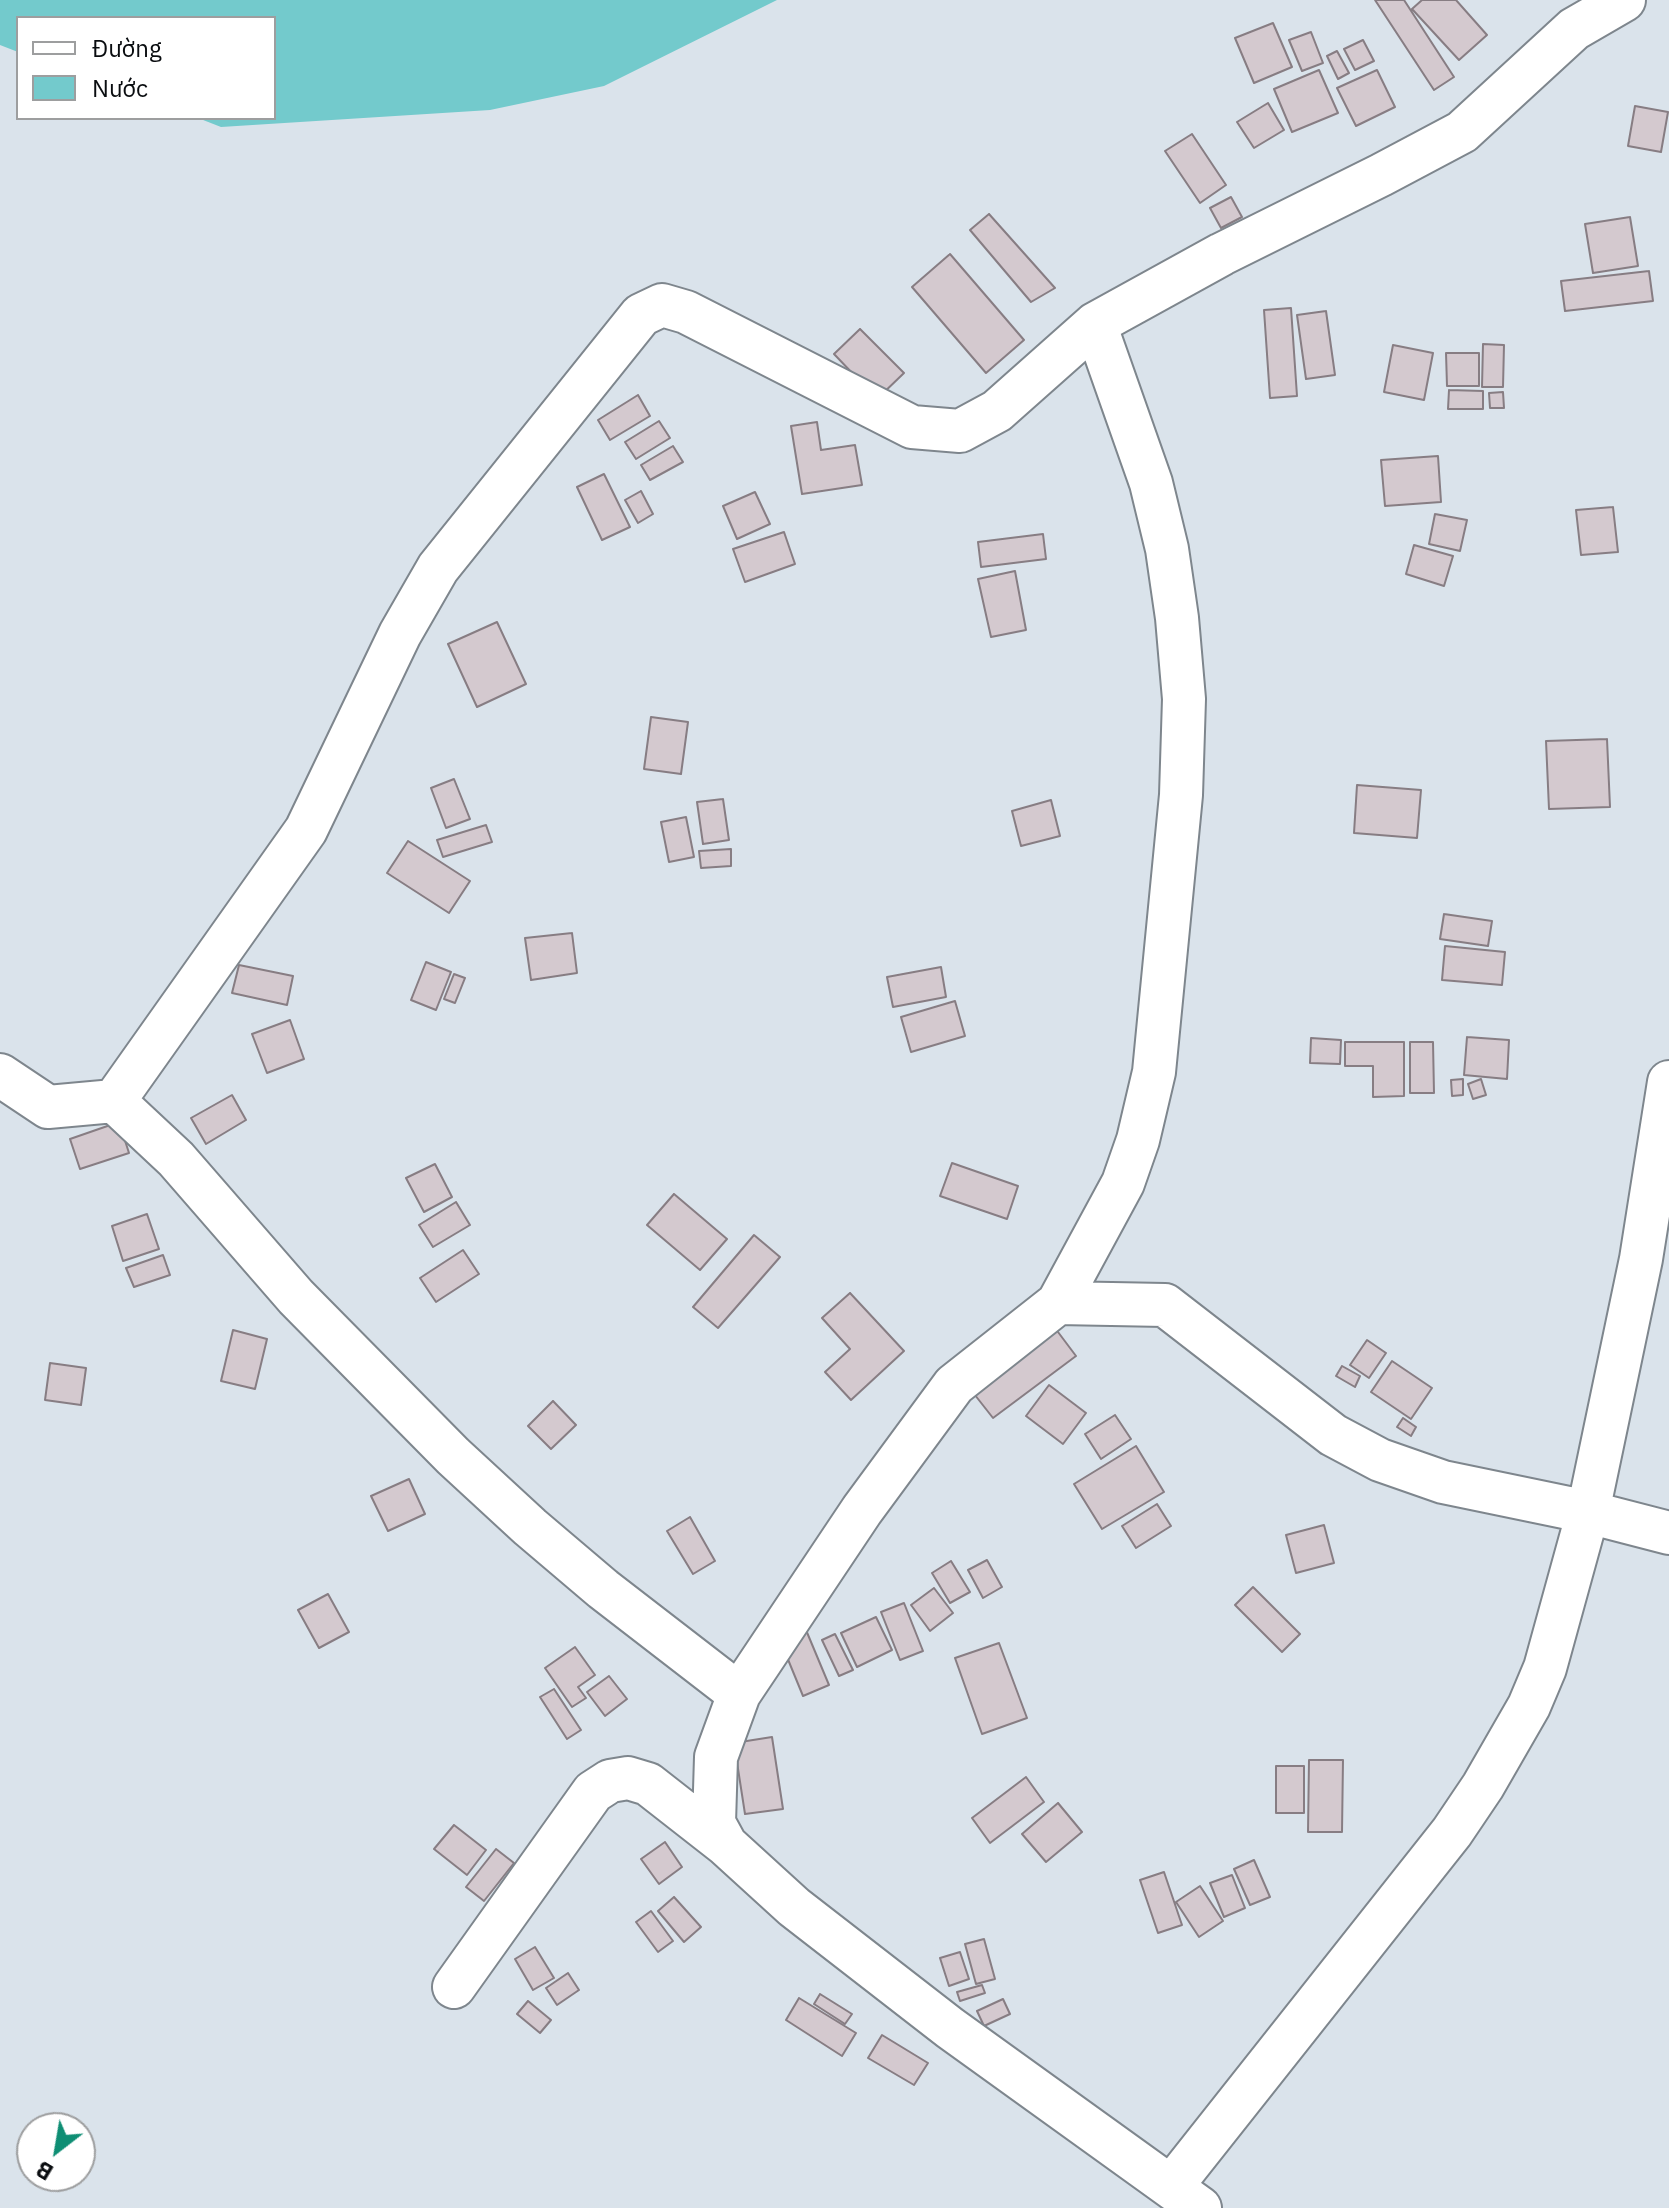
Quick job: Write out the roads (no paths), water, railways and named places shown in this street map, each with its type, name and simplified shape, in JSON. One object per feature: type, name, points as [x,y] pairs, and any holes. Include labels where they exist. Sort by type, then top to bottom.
[{"type":"street","points":[[114,1101],[306,830],[400,634],[438,568],[641,315],[662,305],[686,312],[912,427],[960,431],[997,411],[1095,324],[1222,254],[1462,132],[1574,29],[1624,0]]},
{"type":"street","points":[[726,1845],[714,1823],[716,1757],[739,1694],[862,1510],[954,1385],[1058,1303],[1123,1183],[1138,1140],[1154,1072],[1181,779],[1184,699],[1167,549],[1151,483],[1095,324]]},
{"type":"street","points":[[0,1075],[48,1107],[114,1101],[186,1170],[296,1297],[453,1456],[603,1589],[739,1694]]},
{"type":"street","points":[[454,1987],[593,1792],[610,1781],[628,1778],[648,1784],[726,1845],[794,1907],[938,2019],[1186,2198],[1452,1832],[1483,1786],[1529,1706],[1545,1668],[1588,1512],[1641,1259],[1669,1082]]},
{"type":"street","points":[[1058,1303],[1165,1305],[1333,1435],[1380,1460],[1443,1482],[1588,1512],[1669,1533]]},
{"type":"water","points":[[0,0],[777,0],[604,86],[490,110],[221,127],[203,120],[276,120],[276,16],[16,16],[16,51],[0,45]]}]
